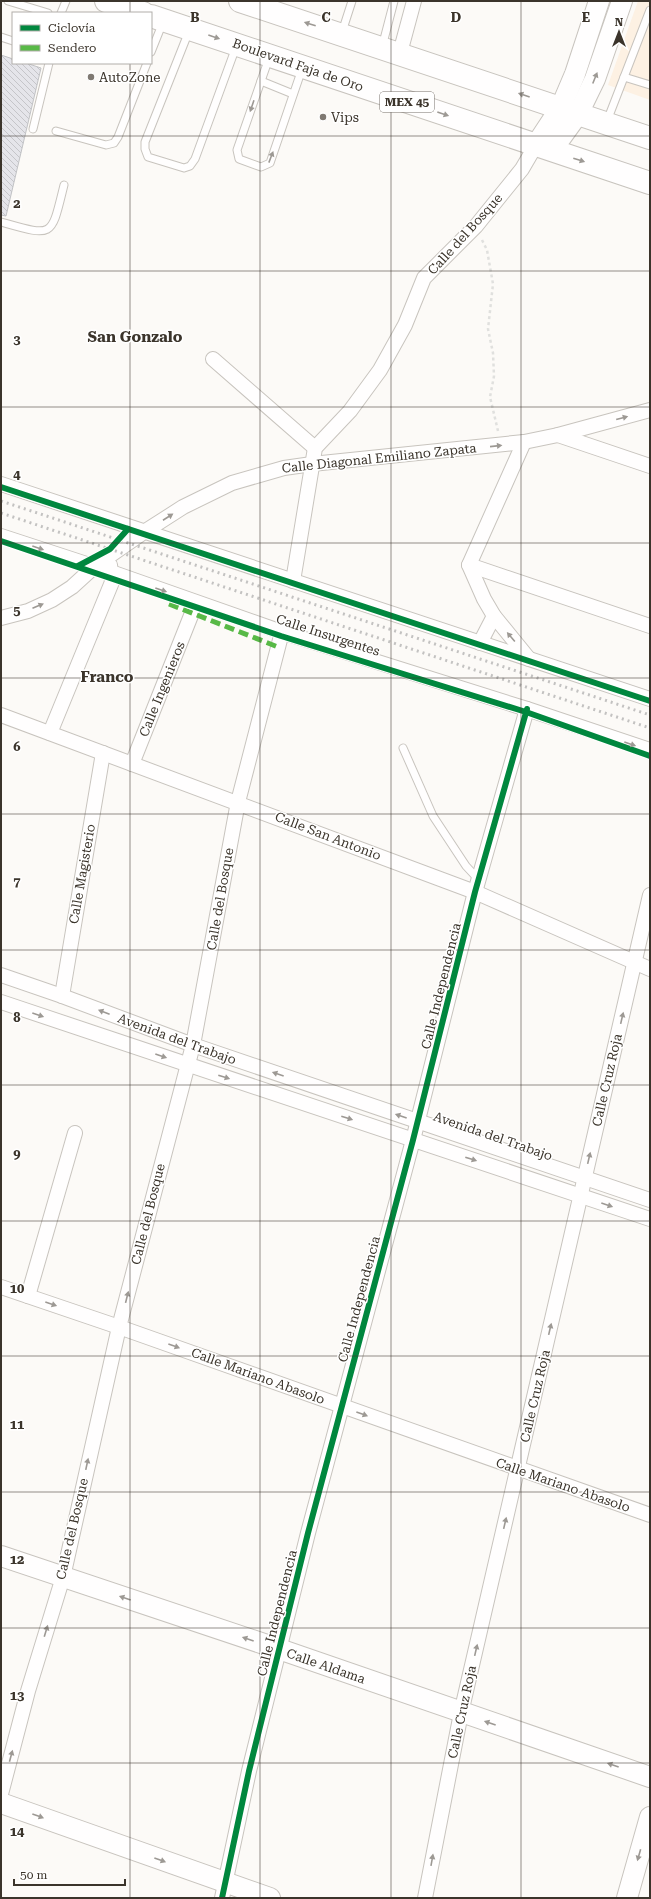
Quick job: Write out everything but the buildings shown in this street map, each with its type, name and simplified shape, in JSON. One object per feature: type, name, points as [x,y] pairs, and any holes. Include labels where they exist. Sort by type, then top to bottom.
[{"type":"main road","points":[[106,1],[140,12]]},
{"type":"main road","points":[[240,1],[391,50],[650,138]]},
{"type":"main road","name":"Boulevard Faja de Oro","points":[[160,12],[190,29],[650,183]]},
{"type":"street","points":[[391,50],[414,1]]},
{"type":"street","points":[[570,110],[575,74],[599,1]]},
{"type":"street","points":[[544,147],[570,110],[595,79],[622,1]]},
{"type":"street","name":"Calle del Bosque","points":[[315,448],[350,411],[380,370],[405,325],[424,278],[476,226],[522,169],[544,147]]},
{"type":"street","points":[[212,359],[315,448],[293,581]]},
{"type":"street","name":"Calle Diagonal Emiliano Zapata","points":[[1,618],[28,611],[52,600],[72,587],[95,566],[144,532],[189,503],[232,483],[284,468],[312,464],[524,442],[558,435],[650,410]]},
{"type":"street","points":[[558,435],[650,466]]},
{"type":"street","points":[[524,442],[469,565],[481,594],[494,616],[529,659]]},
{"type":"street","points":[[1,484],[650,699]]},
{"type":"street","name":"Calle Insurgentes","points":[[1,536],[95,566],[112,577],[527,709],[650,750]]},
{"type":"street","points":[[50,733],[112,577],[109,557]]},
{"type":"street","points":[[469,565],[650,626]]},
{"type":"street","name":"Calle Ingenieros","points":[[132,764],[192,613]]},
{"type":"street","points":[[480,643],[494,616]]},
{"type":"street","name":"Calle del Bosque","points":[[1,1794],[28,1691],[63,1577],[119,1327],[193,1045],[238,802],[282,632]]},
{"type":"street","name":"Calle Independencia","points":[[223,1891],[279,1649],[418,1122],[477,886],[527,709]]},
{"type":"street","name":"Calle San Antonio","points":[[1,714],[132,764],[477,886],[650,969]]},
{"type":"street","name":"Calle Magisterio","points":[[62,996],[103,753]]},
{"type":"street","name":"Calle Cruz Roja","points":[[425,1898],[461,1713],[650,895]]},
{"type":"street","name":"Avenida del Trabajo","points":[[1,975],[193,1045],[650,1200]]},
{"type":"street","name":"Avenida del Trabajo","points":[[1,1002],[650,1220]]},
{"type":"street","points":[[28,1296],[75,1133]]},
{"type":"street","name":"Calle Mariano Abasolo","points":[[1,1286],[342,1406],[518,1470],[650,1515]]},
{"type":"street","name":"Calle Aldama","points":[[1,1556],[279,1649],[650,1777]]},
{"type":"street","points":[[1,1803],[223,1891],[270,1898]]},
{"type":"street","points":[[626,1898],[650,1817]]},
{"type":"lane","points":[[8,1],[30,10],[42,12]]},
{"type":"lane","points":[[61,12],[66,1]]},
{"type":"lane","points":[[341,34],[352,1]]},
{"type":"lane","points":[[391,50],[394,1]]},
{"type":"lane","points":[[606,123],[650,10]]},
{"type":"lane","points":[[152,47],[160,12]]},
{"type":"lane","points":[[190,29],[145,142],[144,149],[148,157],[184,168],[190,166],[195,159],[237,45]]},
{"type":"lane","points":[[1,37],[12,41]]},
{"type":"lane","points":[[269,56],[237,150],[239,159],[261,167],[270,163],[302,67]]},
{"type":"lane","points":[[33,129],[49,64]]},
{"type":"lane","points":[[56,131],[106,145],[114,143],[118,137],[147,64]]},
{"type":"lane","points":[[624,77],[650,85]]},
{"type":"lane","points":[[261,81],[293,94]]},
{"type":"lane","points":[[1,222],[35,232],[48,230],[54,223],[64,185]]},
{"type":"lane","points":[[403,748],[433,816],[466,866],[477,886]]},
{"type":"path","points":[[476,226],[487,250],[493,284],[488,329],[493,353],[494,376],[490,397],[501,445]]},
{"type":"shaded area","points":[[638,1],[650,1],[650,100],[608,85]]},
{"type":"railway","points":[[1,501],[650,715]]},
{"type":"railway","points":[[1,513],[650,728]]},
{"type":"marked path","points":[[169,604],[278,647]]},
{"type":"cycle path","points":[[1,487],[650,701]]},
{"type":"cycle path","points":[[78,566],[110,549],[128,529]]},
{"type":"cycle path","points":[[1,541],[281,636],[526,712],[650,756]]},
{"type":"cycle path","points":[[222,1898],[249,1771],[308,1533],[413,1140],[475,892],[527,709]]},
{"type":"place","name":"AutoZone","points":[[91,77]]},
{"type":"place","name":"Vips","points":[[323,117]]},
{"type":"district","name":"San Gonzalo","points":[[135,337]]},
{"type":"district","name":"Franco","points":[[107,677]]}]
